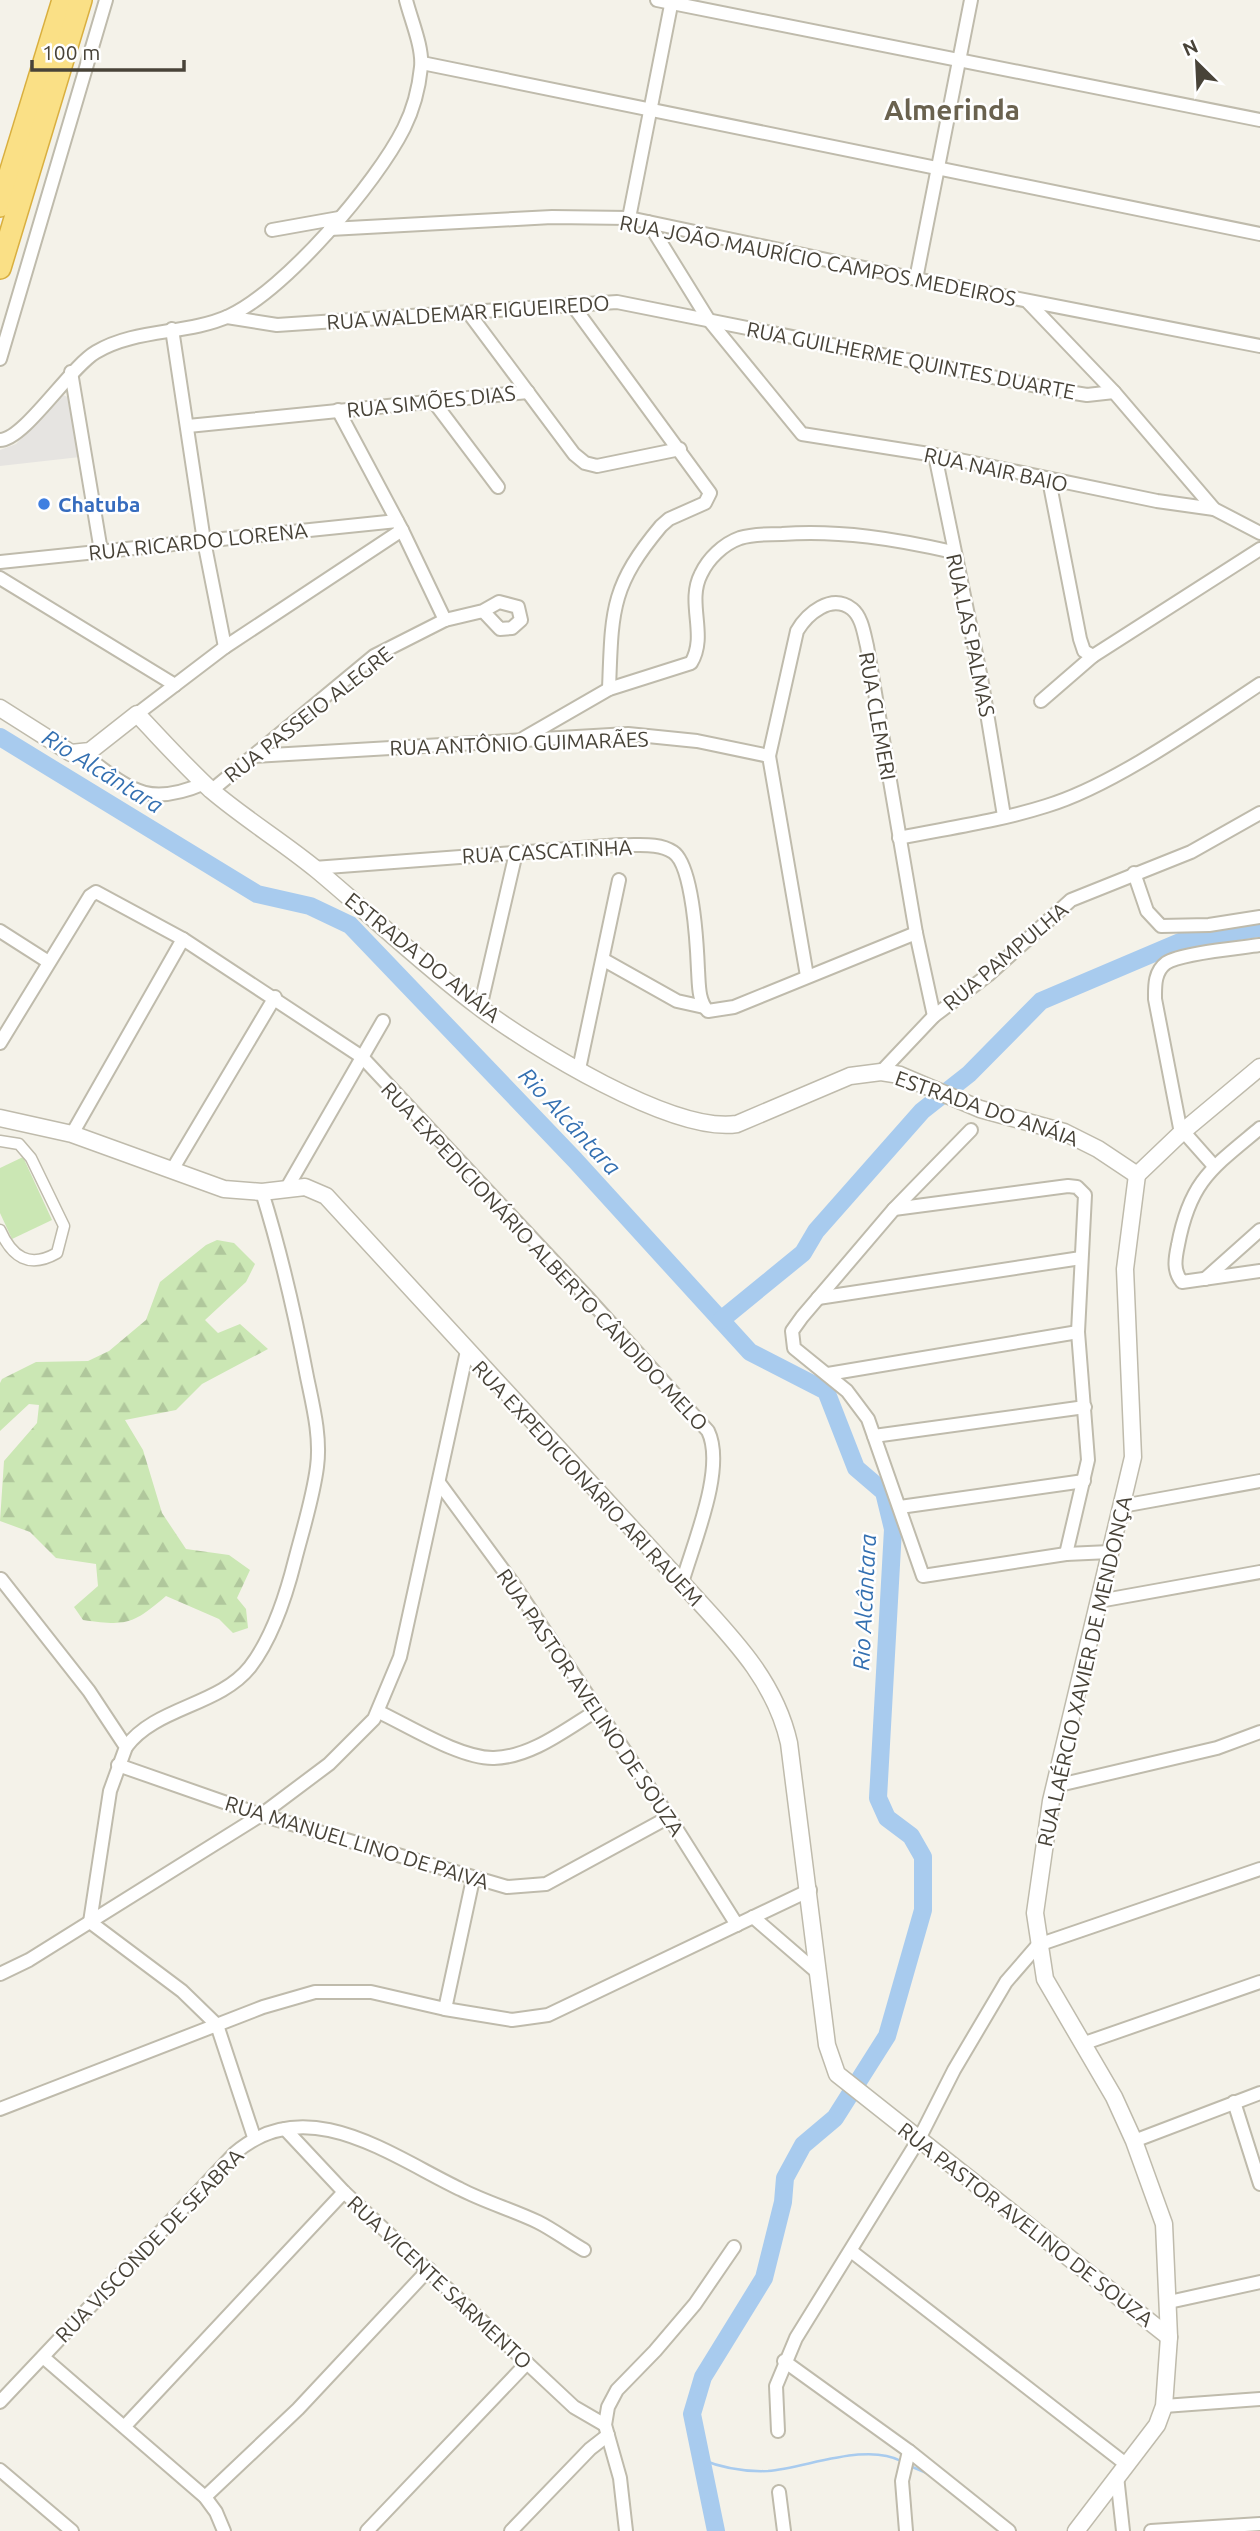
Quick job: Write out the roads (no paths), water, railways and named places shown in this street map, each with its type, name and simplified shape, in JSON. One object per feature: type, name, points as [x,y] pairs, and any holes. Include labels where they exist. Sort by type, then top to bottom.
[{"type":"highway","points":[[0,206],[63,0]]},
{"type":"highway","points":[[0,268],[80,0]]},
{"type":"street","points":[[0,359],[106,0]]},
{"type":"street","points":[[0,440],[15,435],[71,372],[94,353],[113,344],[227,317],[251,304],[281,281],[330,229],[380,166],[402,131],[412,107],[422,63],[406,0]]},
{"type":"street","points":[[657,0],[1260,120]]},
{"type":"street","points":[[916,279],[971,0]]},
{"type":"street","points":[[629,218],[671,1]]},
{"type":"street","points":[[422,63],[1260,234]]},
{"type":"street","points":[[46,114],[72,121]]},
{"type":"street","points":[[272,230],[339,218]]},
{"type":"street","name":"RUA JOÃO MAURÍCIO CAMPOS MEDEIROS","points":[[330,229],[552,218],[629,218],[1027,302],[1260,346]]},
{"type":"street","name":"RUA NAIR BAIO","points":[[648,222],[708,319],[797,429],[810,437],[935,455],[1157,501],[1214,509]]},
{"type":"street","name":"RUA WALDEMAR FIGUEIREDO","points":[[227,317],[277,325],[571,303],[617,302],[708,319]]},
{"type":"street","points":[[1027,302],[1114,392],[1214,509],[1260,533]]},
{"type":"street","points":[[571,303],[709,487],[707,501],[669,519],[641,550],[623,579],[613,622],[609,689]]},
{"type":"street","points":[[468,312],[528,392]]},
{"type":"street","name":"RUA GUILHERME QUINTES DUARTE","points":[[708,319],[1062,391],[1087,395],[1114,392]]},
{"type":"street","points":[[172,329],[204,541],[225,648]]},
{"type":"street","points":[[71,372],[101,551]]},
{"type":"street","name":"RUA SIMÕES DIAS","points":[[188,426],[528,392],[574,454],[593,466],[680,450]]},
{"type":"street","points":[[434,402],[498,487]]},
{"type":"street","points":[[338,410],[400,526],[445,620]]},
{"type":"street","name":"RUA LAS PALMAS","points":[[935,455],[982,683],[1004,816]]},
{"type":"street","points":[[1049,480],[1080,639],[1084,651],[1097,655]]},
{"type":"street","points":[[0,708],[61,750],[81,753],[90,751],[225,648],[400,526]]},
{"type":"street","name":"RUA RICARDO LORENA","points":[[0,562],[204,541],[400,526]]},
{"type":"street","points":[[521,740],[609,689],[691,663],[699,642],[697,584],[713,556],[741,538],[790,533],[848,533],[883,537],[953,552]]},
{"type":"street","points":[[1041,701],[1097,655],[1260,549]]},
{"type":"street","points":[[0,578],[175,685]]},
{"type":"street","name":"RUA CLEMERI","points":[[769,756],[797,631],[806,615],[830,605],[854,610],[867,646],[916,933],[934,1017]]},
{"type":"street","name":"RUA PASSEIO ALEGRE","points":[[208,787],[254,756],[374,656],[445,620],[483,611]]},
{"type":"street","points":[[899,838],[1047,806],[1101,782],[1260,684]]},
{"type":"street","name":"ESTRADA DO ANÁIA","points":[[137,713],[208,787],[314,868],[480,1007],[579,1069],[651,1105],[706,1125],[724,1126],[737,1124],[850,1076],[881,1073],[900,1075],[980,1109],[1064,1132],[1098,1149],[1138,1175]]},
{"type":"street","name":"RUA ANTÔNIO GUIMARÃES","points":[[254,756],[628,734],[697,741],[769,756]]},
{"type":"street","points":[[81,753],[127,787],[144,795],[186,792],[208,787]]},
{"type":"street","points":[[769,756],[807,976]]},
{"type":"street","name":"RUA PAMPULHA","points":[[881,1073],[934,1017],[988,975],[1071,900],[1191,852],[1260,813]]},
{"type":"street","name":"RUA CASCATINHA","points":[[314,868],[620,845],[658,846],[680,858],[687,875],[698,952],[700,995],[704,1007]]},
{"type":"street","points":[[480,1007],[516,853]]},
{"type":"street","points":[[1134,873],[1147,911],[1161,926],[1209,925],[1260,917]]},
{"type":"street","points":[[579,1069],[619,880]]},
{"type":"street","name":"RUA EXPEDICIONÁRIO ALBERTO CÂNDIDO MELO","points":[[47,961],[90,896],[100,893],[183,939],[275,997],[362,1057],[588,1298],[708,1431],[713,1448],[712,1471],[703,1514],[682,1583]]},
{"type":"street","points":[[0,932],[47,961],[0,1043]]},
{"type":"street","points":[[604,960],[677,1001],[717,1011],[734,1007],[916,933]]},
{"type":"street","points":[[72,1134],[183,939]]},
{"type":"street","points":[[1214,1166],[1182,1132],[1155,999],[1155,982],[1161,969],[1174,959],[1260,945]]},
{"type":"street","points":[[172,1170],[275,997]]},
{"type":"street","points":[[288,1186],[383,1021]]},
{"type":"street","points":[[1138,1175],[1182,1132],[1260,1067]]},
{"type":"street","name":"RUA EXPEDICIONÁRIO ARI RAUEM","points":[[0,1118],[72,1134],[224,1189],[262,1192],[288,1186],[305,1187],[326,1196],[682,1583],[756,1667],[778,1703],[789,1743],[810,1890],[829,2057],[832,2067],[847,2083],[884,2112]]},
{"type":"street","points":[[1260,1128],[1214,1166],[1194,1190],[1184,1214],[1175,1259],[1177,1274],[1182,1282],[1260,1271]]},
{"type":"street","points":[[971,1130],[894,1209],[802,1317],[790,1337],[799,1354],[828,1374],[859,1405],[874,1436],[923,1576],[1066,1554],[1110,1552]]},
{"type":"street","points":[[0,1141],[19,1144],[31,1158],[64,1226],[57,1253],[32,1262],[18,1257],[0,1230]]},
{"type":"street","name":"RUA LAÉRCIO XAVIER DE MENDONÇA","points":[[1076,2531],[1157,2425],[1164,2406],[1169,2337],[1164,2224],[1134,2141],[1114,2098],[1052,1994],[1038,1945],[1036,1894],[1055,1786],[1134,1446],[1125,1269],[1138,1175]]},
{"type":"street","points":[[894,1209],[1077,1187],[1082,1190],[1086,1201],[1078,1332],[1088,1460],[1066,1554]]},
{"type":"street","points":[[90,1922],[110,1791],[126,1746],[140,1732],[224,1687],[248,1668],[273,1626],[288,1588],[307,1513],[317,1467],[316,1424],[286,1277],[262,1192]]},
{"type":"street","points":[[1204,1279],[1260,1230]]},
{"type":"street","points":[[818,1298],[1081,1258]]},
{"type":"street","points":[[828,1374],[1078,1332]]},
{"type":"street","points":[[0,1974],[90,1922],[261,1815],[329,1764],[354,1742],[379,1712],[400,1657],[467,1351]]},
{"type":"street","points":[[874,1436],[1085,1407]]},
{"type":"street","points":[[900,1507],[1084,1481]]},
{"type":"street","points":[[1122,1506],[1260,1481]]},
{"type":"street","name":"RUA PASTOR AVELINO DE SOUZA","points":[[440,1484],[512,1582],[596,1712],[669,1817],[737,1925]]},
{"type":"street","points":[[1099,1601],[1260,1572]]},
{"type":"street","points":[[1,1579],[89,1691],[126,1746]]},
{"type":"street","points":[[379,1712],[470,1755],[493,1758],[532,1748],[596,1712]]},
{"type":"street","points":[[1055,1786],[1226,1746],[1260,1732]]},
{"type":"street","name":"RUA MANUEL LINO DE PAIVA","points":[[118,1765],[261,1815],[507,1887],[546,1884],[669,1817]]},
{"type":"street","points":[[778,2431],[776,2385],[784,2361],[919,2139],[954,2070],[1006,1982],[1038,1945],[1260,1869]]},
{"type":"street","points":[[445,2009],[473,1879]]},
{"type":"street","points":[[0,2109],[217,2025],[315,1992],[372,1992],[445,2009],[512,2020],[548,2015],[810,1890]]},
{"type":"street","points":[[753,1917],[818,1973]]},
{"type":"street","points":[[90,1922],[182,1991],[217,2025],[254,2137]]},
{"type":"street","points":[[1082,2044],[1260,1982]]},
{"type":"street","points":[[1134,2141],[1260,2093]]},
{"type":"street","points":[[1234,2102],[1260,2184]]},
{"type":"street","name":"RUA PASTOR AVELINO DE SOUZA","points":[[884,2112],[1169,2337]]},
{"type":"street","name":"RUA VISCONDE DE SEABRA","points":[[0,2402],[254,2137],[285,2129],[330,2130],[377,2145],[471,2195],[539,2223],[584,2250]]},
{"type":"street","name":"RUA VICENTE SARMENTO","points":[[285,2129],[344,2192],[429,2269],[527,2364],[574,2407],[607,2430]]},
{"type":"street","points":[[125,2427],[344,2192]]},
{"type":"street","points":[[626,2531],[620,2479],[607,2430],[608,2407],[617,2390],[680,2323],[734,2247]]},
{"type":"street","points":[[851,2251],[1122,2470],[1124,2531]]},
{"type":"street","points":[[205,2497],[298,2409],[429,2269]]},
{"type":"street","points":[[1169,2302],[1260,2282]]},
{"type":"street","points":[[43,2357],[205,2497],[216,2512],[224,2531]]},
{"type":"street","points":[[784,2361],[909,2451],[1009,2531]]},
{"type":"street","points":[[367,2531],[527,2364]]},
{"type":"street","points":[[1164,2406],[1260,2399]]},
{"type":"street","points":[[511,2531],[607,2430]]},
{"type":"street","points":[[906,2531],[902,2481],[909,2451]]},
{"type":"street","points":[[0,2470],[72,2531]]},
{"type":"street","points":[[779,2492],[784,2531]]},
{"type":"street","points":[[1152,2531],[1260,2524]]},
{"type":"waterway","name":"Rio Alcântara","points":[[0,737],[257,894],[310,906],[350,925],[575,1160],[750,1352],[826,1391],[856,1468],[884,1492],[893,1529],[878,1798],[887,1818],[911,1836],[923,1857],[923,1910],[887,2036],[835,2118],[803,2145],[785,2178],[783,2202],[764,2278],[703,2377],[692,2414],[716,2531]]},
{"type":"waterway","points":[[721,1320],[803,1253],[816,1231],[922,1111],[969,1074],[1041,1001],[1187,939],[1260,928]]},
{"type":"waterway","points":[[700,2459],[733,2469],[759,2471],[854,2455],[887,2456],[901,2461]]},
{"type":"waterway","points":[[910,2466],[929,2474]]},
{"type":"place","name":"Chatuba","points":[[44,504]]},
{"type":"district","name":"Almerinda","points":[[952,109]]}]
